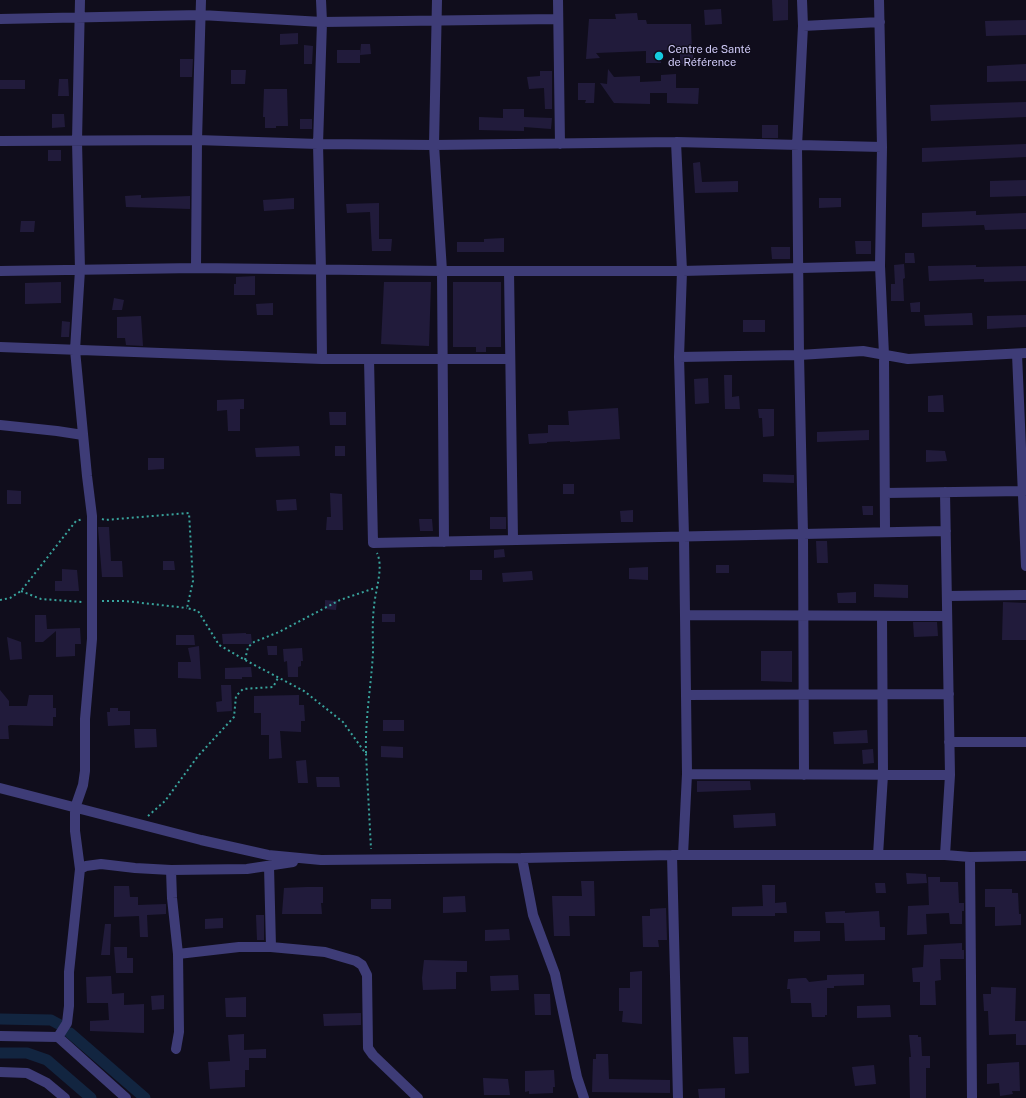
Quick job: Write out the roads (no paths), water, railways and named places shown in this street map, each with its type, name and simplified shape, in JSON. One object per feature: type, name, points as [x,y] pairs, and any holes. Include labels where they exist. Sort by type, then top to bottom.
[{"type":"street","points":[[58,1037],[67,1023],[69,1006],[69,972],[80,869],[75,831],[75,808],[83,785],[85,770],[85,719],[92,639],[93,602],[92,516],[75,350],[80,270],[77,141],[80,0]]},
{"type":"street","points":[[196,268],[197,140],[201,0]]},
{"type":"street","points":[[321,0],[322,22],[318,144],[322,359]]},
{"type":"street","points":[[437,0],[434,145],[442,271],[444,542]]},
{"type":"street","points":[[558,0],[560,144]]},
{"type":"street","points":[[802,0],[803,26],[797,146],[799,355],[803,534],[804,775]]},
{"type":"street","points":[[879,0],[882,147],[880,266],[884,355],[885,532]]},
{"type":"street","points":[[0,19],[201,15],[322,22],[558,19]]},
{"type":"street","points":[[803,26],[880,22]]},
{"type":"street","points":[[0,141],[197,140],[318,144],[434,145],[676,142],[882,147]]},
{"type":"street","points":[[676,142],[682,271],[679,358],[684,536],[687,774],[683,855]]},
{"type":"street","points":[[0,271],[196,268],[442,271],[682,271],[880,266]]},
{"type":"street","points":[[509,271],[513,540]]},
{"type":"street","points":[[0,346],[322,359],[510,359]]},
{"type":"street","points":[[679,358],[799,355],[863,351],[908,359],[1022,354],[1026,566]]},
{"type":"street","points":[[369,359],[373,543],[946,531]]},
{"type":"street","points":[[0,425],[83,435]]},
{"type":"street","points":[[885,493],[1024,491]]},
{"type":"street","points":[[945,492],[950,775],[945,855]]},
{"type":"street","points":[[947,596],[1026,595]]},
{"type":"street","points":[[685,615],[947,616]]},
{"type":"street","points":[[878,855],[883,775],[882,616]]},
{"type":"street","points":[[686,695],[949,694]]},
{"type":"street","points":[[949,742],[1026,742]]},
{"type":"street","points":[[687,774],[950,775]]},
{"type":"street","points":[[0,788],[139,825],[268,855],[321,860],[372,861],[672,855],[1026,856]]},
{"type":"street","points":[[672,855],[678,1098]]},
{"type":"street","points":[[970,856],[972,1098]]},
{"type":"street","points":[[522,858],[533,915],[555,974],[577,1077],[584,1098]]},
{"type":"street","points":[[80,869],[86,866],[101,864],[171,870],[247,869],[284,863],[321,860]]},
{"type":"street","points":[[269,866],[271,947]]},
{"type":"street","points":[[171,870],[172,898],[178,954],[179,1032],[176,1049]]},
{"type":"street","points":[[178,954],[239,948],[271,947],[325,952],[356,961],[362,965],[367,974],[368,1048],[373,1055],[418,1098]]},
{"type":"street","points":[[0,1036],[58,1037],[126,1098]]},
{"type":"street","points":[[0,1072],[27,1073],[47,1083],[64,1098]]},
{"type":"waterway","points":[[0,1019],[51,1020],[62,1026]]},
{"type":"waterway","points":[[70,1033],[145,1098]]},
{"type":"waterway","points":[[0,1053],[27,1053],[47,1060],[91,1098]]},
{"type":"place","name":"Centre de Santé de Référence","points":[[659,56]]}]
